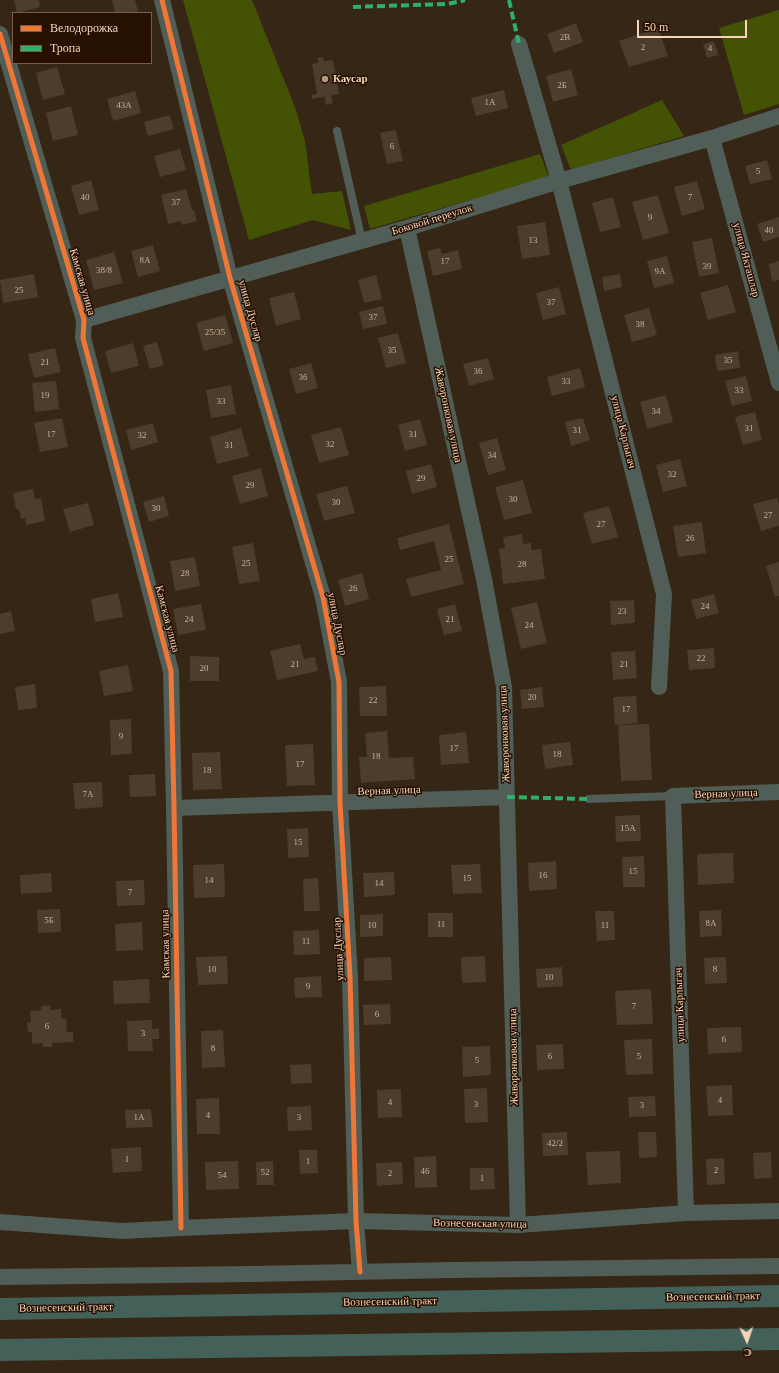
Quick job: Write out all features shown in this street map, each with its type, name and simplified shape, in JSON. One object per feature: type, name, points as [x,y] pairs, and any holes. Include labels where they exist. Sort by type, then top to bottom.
[{"type":"main road","name":"Вознесенский тракт","points":[[0,1309],[779,1296]]},
{"type":"main road","points":[[0,1350],[779,1339]]},
{"type":"street","name":"улица Дуслар","points":[[162,0],[230,278],[322,597],[339,682],[340,802],[350,977],[356,1221],[360,1272]]},
{"type":"street","name":"Камская улица","points":[[0,34],[84,320],[84,338],[171,671],[181,1228]]},
{"type":"street","name":"улица Карлыгач","points":[[519,44],[559,181],[664,594],[659,686]]},
{"type":"street","name":"Боковой переулок","points":[[84,320],[407,228],[559,181],[712,138],[779,116]]},
{"type":"street","name":"улица Якташлар","points":[[712,138],[779,383]]},
{"type":"street","name":"Жаворонковая улица","points":[[407,228],[484,579],[504,687],[518,1225]]},
{"type":"street","name":"Верная улица","points":[[673,796],[779,792]]},
{"type":"street","name":"улица Карлыгач","points":[[673,796],[686,1213]]},
{"type":"street","name":"Верная улица","points":[[174,808],[507,797]]},
{"type":"street","name":"Вознесенская улица","points":[[0,1222],[123,1231],[356,1221],[518,1225],[686,1213],[779,1211]]},
{"type":"street","points":[[0,1217],[0,1222]]},
{"type":"street","points":[[0,1277],[779,1266]]},
{"type":"lane","points":[[337,131],[362,241]]},
{"type":"lane","points":[[589,799],[673,796]]},
{"type":"green space","points":[[183,0],[252,0],[295,107],[305,141],[312,194],[342,191],[351,230],[313,220],[249,240]]},
{"type":"green space","points":[[779,10],[779,104],[744,115],[719,28]]},
{"type":"green space","points":[[662,100],[684,136],[571,170],[561,145]]},
{"type":"green space","points":[[540,154],[549,177],[370,229],[364,206]]},
{"type":"building","points":[[14,0],[39,0],[40,7],[17,12]]},
{"type":"building","points":[[112,0],[135,0],[138,11],[115,12]]},
{"type":"building","points":[[576,23],[583,42],[554,53],[547,34]]},
{"type":"building","points":[[658,28],[668,56],[629,67],[619,41]]},
{"type":"building","points":[[714,41],[718,55],[707,58],[703,44]]},
{"type":"building","name":"Каусар","points":[[323,57],[324,61],[333,60],[339,94],[331,95],[333,103],[326,105],[325,97],[312,99],[311,95],[317,94],[312,64],[319,62],[317,58]]},
{"type":"building","points":[[57,67],[65,94],[43,100],[36,73]]},
{"type":"building","points":[[571,69],[578,95],[553,102],[546,76]]},
{"type":"building","points":[[504,90],[508,108],[476,116],[471,98]]},
{"type":"building","points":[[135,91],[141,113],[113,121],[107,99]]},
{"type":"building","points":[[71,106],[78,135],[53,141],[46,113]]},
{"type":"building","points":[[170,115],[174,129],[148,136],[144,122]]},
{"type":"building","points":[[396,130],[403,161],[387,164],[380,133]]},
{"type":"building","points":[[180,149],[186,170],[160,177],[154,156]]},
{"type":"building","points":[[767,160],[772,179],[750,184],[745,166]]},
{"type":"building","points":[[91,180],[99,210],[79,215],[71,186]]},
{"type":"building","points":[[697,181],[705,209],[682,216],[674,187]]},
{"type":"building","points":[[186,189],[197,221],[182,225],[181,221],[168,224],[161,195]]},
{"type":"building","points":[[658,195],[669,233],[643,240],[632,202]]},
{"type":"building","points":[[613,197],[621,227],[600,232],[592,203]]},
{"type":"building","points":[[779,217],[779,237],[763,242],[757,224]]},
{"type":"building","points":[[545,222],[550,255],[522,259],[517,226]]},
{"type":"building","points":[[712,238],[719,273],[699,277],[692,242]]},
{"type":"building","points":[[153,245],[160,271],[138,277],[131,251]]},
{"type":"building","points":[[440,248],[442,254],[458,250],[462,269],[433,276],[427,251]]},
{"type":"building","points":[[114,252],[123,283],[94,290],[86,260]]},
{"type":"building","points":[[667,256],[674,283],[654,288],[647,261]]},
{"type":"building","points":[[779,261],[779,280],[772,281],[769,264]]},
{"type":"building","points":[[34,274],[38,297],[3,303],[0,280]]},
{"type":"building","points":[[620,274],[622,287],[604,291],[602,277]]},
{"type":"building","points":[[376,275],[382,299],[364,303],[358,280]]},
{"type":"building","points":[[728,285],[736,312],[708,320],[700,293]]},
{"type":"building","points":[[559,287],[566,314],[543,320],[536,293]]},
{"type":"building","points":[[294,292],[301,319],[276,326],[269,298]]},
{"type":"building","points":[[383,306],[387,324],[363,329],[359,312]]},
{"type":"building","points":[[649,308],[657,335],[632,342],[624,315]]},
{"type":"building","points":[[225,315],[233,343],[204,351],[196,323]]},
{"type":"building","points":[[398,333],[406,363],[386,368],[378,338]]},
{"type":"building","points":[[157,342],[164,365],[150,369],[143,346]]},
{"type":"building","points":[[133,343],[139,366],[111,373],[105,351]]},
{"type":"building","points":[[55,348],[61,372],[34,378],[28,354]]},
{"type":"building","points":[[738,351],[740,368],[717,371],[715,355]]},
{"type":"building","points":[[488,358],[494,379],[469,386],[463,364]]},
{"type":"building","points":[[311,363],[318,388],[296,394],[289,369]]},
{"type":"building","points":[[580,368],[585,387],[552,396],[547,377]]},
{"type":"building","points":[[746,376],[752,401],[732,406],[725,381]]},
{"type":"building","points":[[56,381],[59,409],[35,412],[32,383]]},
{"type":"building","points":[[231,385],[236,414],[211,418],[206,390]]},
{"type":"building","points":[[666,395],[673,422],[647,429],[640,402]]},
{"type":"building","points":[[755,412],[762,440],[743,445],[735,417]]},
{"type":"building","points":[[62,418],[68,447],[40,452],[34,423]]},
{"type":"building","points":[[583,418],[590,440],[571,446],[565,422]]},
{"type":"building","points":[[420,419],[427,445],[405,451],[398,425]]},
{"type":"building","points":[[153,423],[158,442],[131,450],[126,430]]},
{"type":"building","points":[[341,427],[349,455],[319,463],[311,435]]},
{"type":"building","points":[[241,428],[249,456],[217,464],[210,437]]},
{"type":"building","points":[[497,438],[506,470],[488,475],[479,443]]},
{"type":"building","points":[[680,459],[687,486],[663,492],[656,465]]},
{"type":"building","points":[[431,464],[437,487],[412,494],[406,471]]},
{"type":"building","points":[[261,468],[268,496],[240,504],[232,476]]},
{"type":"building","points":[[523,480],[532,513],[504,520],[495,487]]},
{"type":"building","points":[[347,486],[355,513],[324,521],[316,494]]},
{"type":"building","points":[[33,489],[35,499],[41,498],[45,521],[26,525],[25,518],[21,519],[19,509],[16,509],[13,493]]},
{"type":"building","points":[[164,496],[169,516],[149,522],[143,502]]},
{"type":"building","points":[[777,498],[779,505],[779,526],[761,531],[753,504]]},
{"type":"building","points":[[88,503],[94,525],[70,532],[63,509]]},
{"type":"building","points":[[609,506],[618,537],[592,544],[583,513]]},
{"type":"building","points":[[702,522],[706,553],[678,557],[673,526]]},
{"type":"building","points":[[449,524],[464,584],[411,597],[406,579],[441,570],[434,541],[400,550],[397,538]]},
{"type":"building","points":[[522,534],[523,544],[531,543],[531,550],[541,549],[545,579],[503,584],[499,549],[505,548],[503,537]]},
{"type":"building","points":[[253,543],[260,581],[239,584],[232,547]]},
{"type":"building","points":[[195,557],[200,586],[175,591],[170,561]]},
{"type":"building","points":[[779,562],[779,596],[775,597],[766,566]]},
{"type":"building","points":[[362,573],[369,599],[345,606],[338,580]]},
{"type":"building","points":[[118,593],[123,617],[95,622],[91,599]]},
{"type":"building","points":[[714,594],[719,613],[696,619],[691,600]]},
{"type":"building","points":[[634,600],[635,623],[611,625],[610,601]]},
{"type":"building","points":[[537,602],[547,643],[521,649],[511,608]]},
{"type":"building","points":[[201,604],[206,630],[178,635],[173,609]]},
{"type":"building","points":[[455,604],[462,631],[444,635],[437,609]]},
{"type":"building","points":[[11,611],[15,631],[0,634],[0,614]]},
{"type":"building","points":[[300,644],[304,659],[315,657],[318,671],[277,680],[270,651]]},
{"type":"building","points":[[714,648],[715,668],[689,670],[687,650]]},
{"type":"building","points":[[635,651],[637,678],[613,680],[611,652]]},
{"type":"building","points":[[190,656],[219,657],[219,681],[190,681]]},
{"type":"building","points":[[128,665],[133,691],[104,696],[99,671]]},
{"type":"building","points":[[35,684],[37,708],[18,710],[15,687]]},
{"type":"building","points":[[386,686],[387,716],[360,716],[359,687]]},
{"type":"building","points":[[542,687],[544,707],[522,709],[520,690]]},
{"type":"building","points":[[636,696],[638,723],[615,725],[613,697]]},
{"type":"building","points":[[131,719],[132,754],[111,755],[110,720]]},
{"type":"building","points":[[649,724],[652,780],[621,781],[618,725]]},
{"type":"building","points":[[387,731],[389,758],[413,757],[415,779],[361,783],[359,757],[367,757],[365,733]]},
{"type":"building","points":[[466,732],[469,763],[441,765],[439,735]]},
{"type":"building","points":[[570,742],[573,765],[545,769],[542,745]]},
{"type":"building","points":[[313,744],[315,785],[287,786],[285,745]]},
{"type":"building","points":[[220,752],[222,789],[193,790],[192,753]]},
{"type":"building","points":[[155,774],[156,796],[130,797],[129,775]]},
{"type":"building","points":[[102,782],[103,807],[75,809],[73,783]]},
{"type":"building","points":[[640,815],[641,841],[616,842],[615,816]]},
{"type":"building","points":[[308,828],[309,857],[288,858],[287,829]]},
{"type":"building","points":[[733,853],[734,883],[698,885],[697,854]]},
{"type":"building","points":[[644,856],[645,887],[623,887],[622,857]]},
{"type":"building","points":[[556,861],[557,889],[529,891],[528,863]]},
{"type":"building","points":[[224,864],[225,897],[194,898],[193,865]]},
{"type":"building","points":[[480,864],[482,893],[453,894],[451,865]]},
{"type":"building","points":[[394,872],[395,895],[364,897],[363,873]]},
{"type":"building","points":[[51,873],[52,892],[21,894],[20,875]]},
{"type":"building","points":[[318,878],[320,911],[304,911],[303,879]]},
{"type":"building","points":[[144,880],[145,905],[117,906],[116,881]]},
{"type":"building","points":[[60,909],[61,932],[38,933],[37,910]]},
{"type":"building","points":[[721,910],[722,936],[700,937],[699,911]]},
{"type":"building","points":[[595,911],[614,911],[615,940],[597,941]]},
{"type":"building","points":[[428,913],[453,913],[453,937],[428,937]]},
{"type":"building","points":[[383,914],[383,936],[360,937],[360,915]]},
{"type":"building","points":[[142,922],[143,950],[116,951],[115,924]]},
{"type":"building","points":[[319,930],[320,954],[294,955],[293,931]]},
{"type":"building","points":[[227,956],[228,984],[198,985],[196,957]]},
{"type":"building","points":[[485,956],[486,982],[462,983],[461,957]]},
{"type":"building","points":[[391,957],[392,980],[364,981],[364,958]]},
{"type":"building","points":[[726,957],[727,983],[705,984],[704,958]]},
{"type":"building","points":[[562,967],[563,986],[537,988],[536,969]]},
{"type":"building","points":[[321,976],[322,997],[295,998],[294,978]]},
{"type":"building","points":[[149,979],[150,1003],[114,1004],[113,981]]},
{"type":"building","points":[[651,989],[653,1024],[617,1025],[615,991]]},
{"type":"building","points":[[390,1004],[391,1024],[364,1025],[363,1005]]},
{"type":"building","points":[[50,1005],[50,1010],[61,1009],[62,1019],[66,1019],[67,1023],[66,1032],[73,1032],[73,1042],[52,1043],[52,1047],[43,1047],[43,1043],[32,1044],[32,1032],[28,1032],[27,1023],[31,1022],[30,1012],[41,1010],[41,1006]]},
{"type":"building","points":[[152,1020],[152,1029],[159,1028],[159,1039],[152,1039],[153,1051],[128,1051],[127,1021]]},
{"type":"building","points":[[741,1027],[742,1052],[708,1054],[707,1028]]},
{"type":"building","points":[[223,1030],[225,1067],[202,1068],[201,1031]]},
{"type":"building","points":[[652,1039],[653,1074],[626,1075],[624,1040]]},
{"type":"building","points":[[563,1044],[564,1069],[537,1070],[536,1045]]},
{"type":"building","points":[[490,1046],[491,1075],[463,1077],[462,1047]]},
{"type":"building","points":[[311,1064],[312,1083],[291,1084],[290,1065]]},
{"type":"building","points":[[732,1085],[733,1115],[708,1116],[706,1086]]},
{"type":"building","points":[[487,1088],[488,1122],[465,1123],[464,1089]]},
{"type":"building","points":[[401,1089],[402,1117],[378,1118],[377,1090]]},
{"type":"building","points":[[655,1096],[656,1116],[629,1117],[628,1097]]},
{"type":"building","points":[[219,1098],[220,1134],[197,1134],[196,1099]]},
{"type":"building","points":[[311,1106],[312,1130],[288,1131],[287,1107]]},
{"type":"building","points":[[151,1109],[153,1127],[126,1128],[125,1110]]},
{"type":"building","points":[[567,1132],[568,1155],[543,1156],[542,1133]]},
{"type":"building","points":[[638,1132],[656,1132],[657,1157],[639,1158]]},
{"type":"building","points":[[141,1147],[142,1171],[113,1173],[111,1149]]},
{"type":"building","points":[[299,1150],[317,1150],[318,1173],[300,1174]]},
{"type":"building","points":[[620,1151],[621,1183],[588,1185],[586,1152]]},
{"type":"building","points":[[771,1152],[772,1178],[754,1179],[753,1153]]},
{"type":"building","points":[[436,1156],[437,1187],[415,1188],[414,1157]]},
{"type":"building","points":[[724,1158],[725,1184],[707,1185],[706,1159]]},
{"type":"building","points":[[238,1161],[239,1189],[206,1190],[205,1162]]},
{"type":"building","points":[[273,1161],[274,1185],[257,1185],[256,1162]]},
{"type":"building","points":[[402,1162],[403,1184],[377,1186],[376,1163]]},
{"type":"building","points":[[470,1168],[494,1168],[495,1189],[470,1190]]},
{"type":"marked path","points":[[353,7],[448,4],[465,0]]},
{"type":"marked path","points":[[509,0],[519,44]]},
{"type":"marked path","points":[[507,797],[589,799]]},
{"type":"cycle path","points":[[162,0],[230,278],[323,597],[339,682],[340,803],[350,977],[356,1221],[360,1272]]},
{"type":"cycle path","points":[[0,34],[84,320],[83,338],[171,671],[181,1228]]},
{"type":"place","name":"Каусар","points":[[325,79]]}]
